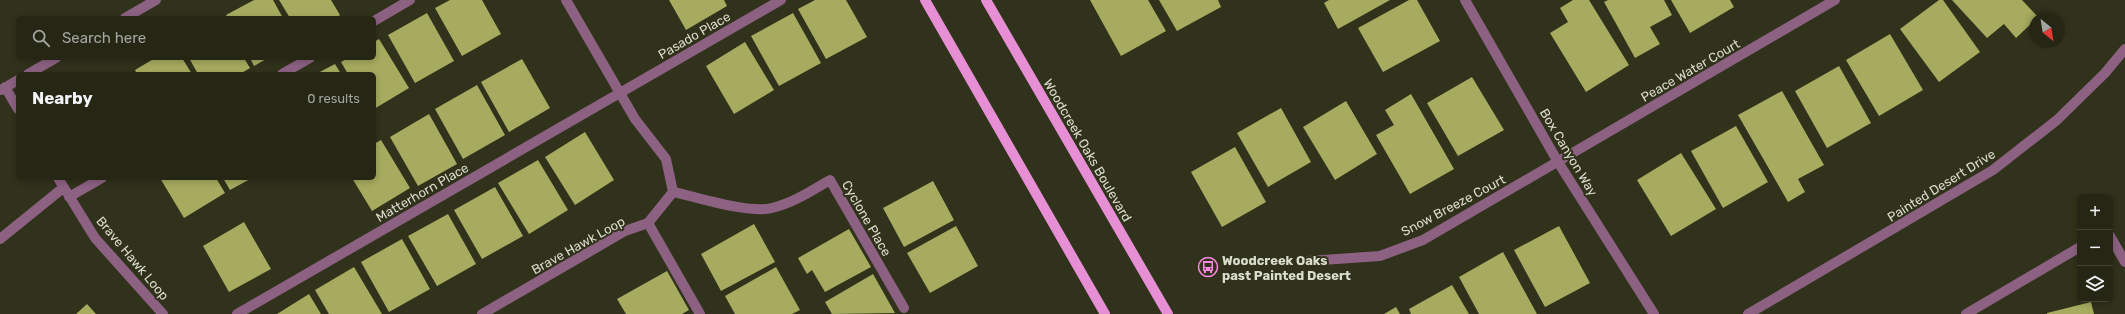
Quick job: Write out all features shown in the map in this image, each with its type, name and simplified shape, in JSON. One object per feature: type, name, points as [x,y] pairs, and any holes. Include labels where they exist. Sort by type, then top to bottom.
[{"type":"main road","points":[[924,0],[1105,314]]},
{"type":"main road","name":"Woodcreek Oaks Boulevard","points":[[986,0],[1168,314]]},
{"type":"street","points":[[128,16],[156,0]]},
{"type":"street","points":[[376,20],[410,0]]},
{"type":"street","points":[[566,0],[634,119],[666,159],[673,192]]},
{"type":"street","name":"Pasado Place","points":[[620,93],[781,0]]},
{"type":"street","name":"Box Canyon Way","points":[[1465,0],[1558,162],[1654,314]]},
{"type":"street","name":"Peace Water Court","points":[[1558,162],[1834,0]]},
{"type":"street","name":"Painted Desert Drive","points":[[1748,314],[1993,170],[2057,120],[2105,73],[2125,49]]},
{"type":"street","points":[[32,72],[52,60]]},
{"type":"street","points":[[286,72],[306,60]]},
{"type":"street","points":[[16,81],[3,89],[16,106]]},
{"type":"street","name":"Matterhorn Place","points":[[237,314],[620,93]]},
{"type":"street","name":"Snow Breeze Court","points":[[1308,261],[1380,256],[1423,240],[1558,162]]},
{"type":"street","name":"Brave Hawk Loop","points":[[59,180],[95,238],[163,314]]},
{"type":"street","points":[[69,197],[99,180]]},
{"type":"street","name":"Cyclone Place","points":[[673,192],[754,209],[771,208],[793,201],[830,180],[904,308]]},
{"type":"street","points":[[0,239],[63,188]]},
{"type":"street","name":"Brave Hawk Loop","points":[[488,312],[625,232],[648,223],[673,192]]},
{"type":"street","points":[[648,223],[700,314]]},
{"type":"street","points":[[2113,241],[2125,262]]},
{"type":"street","points":[[1966,314],[2077,248]]},
{"type":"building","points":[[254,0],[273,0],[282,16],[227,16],[226,15]]},
{"type":"building","points":[[279,0],[331,0],[340,15],[339,16],[289,16]]},
{"type":"building","points":[[450,0],[482,0],[501,34],[462,56],[435,8]]},
{"type":"building","points":[[669,0],[724,0],[727,6],[686,30]]},
{"type":"building","points":[[815,0],[846,0],[867,37],[826,59],[798,9]]},
{"type":"building","points":[[1090,0],[1148,0],[1166,31],[1121,56]]},
{"type":"building","points":[[1159,0],[1218,0],[1221,7],[1177,31]]},
{"type":"building","points":[[1329,0],[1390,0],[1338,29],[1324,3]]},
{"type":"building","points":[[1409,0],[1417,0],[1440,41],[1383,72],[1358,28]]},
{"type":"building","points":[[1573,0],[1589,0],[1629,65],[1586,92],[1550,33],[1568,22],[1560,8]]},
{"type":"building","points":[[1608,0],[1664,0],[1672,15],[1650,27],[1660,44],[1635,58],[1604,2]]},
{"type":"building","points":[[1671,0],[1730,0],[1734,7],[1690,33]]},
{"type":"building","points":[[1939,0],[1943,0],[1980,52],[1939,82],[1900,29]]},
{"type":"building","points":[[1952,0],[2022,0],[2033,12],[2029,12],[2029,26],[2016,38],[2004,24],[1987,38]]},
{"type":"building","points":[[427,13],[454,61],[415,83],[388,35]]},
{"type":"building","points":[[793,13],[821,63],[779,86],[751,36]]},
{"type":"building","points":[[1890,34],[1923,90],[1879,116],[1846,60]]},
{"type":"building","points":[[379,39],[409,88],[376,108],[376,72],[347,72],[341,62],[344,60],[376,60],[376,41]]},
{"type":"building","points":[[745,42],[774,90],[734,114],[706,66]]},
{"type":"building","points":[[522,59],[550,108],[509,132],[481,82]]},
{"type":"building","points":[[152,60],[183,60],[191,72],[136,72],[135,70]]},
{"type":"building","points":[[190,60],[245,60],[250,68],[243,72],[197,72]]},
{"type":"building","points":[[251,60],[264,60],[254,66]]},
{"type":"building","points":[[335,64],[340,72],[320,72]]},
{"type":"building","points":[[1839,66],[1871,123],[1827,148],[1795,91]]},
{"type":"building","points":[[1472,77],[1504,130],[1458,156],[1427,103]]},
{"type":"building","points":[[477,85],[505,135],[463,159],[435,109]]},
{"type":"building","points":[[1782,91],[1824,165],[1798,179],[1805,192],[1788,202],[1738,115]]},
{"type":"building","points":[[1411,94],[1454,169],[1410,194],[1376,135],[1394,125],[1385,110]]},
{"type":"building","points":[[1346,101],[1377,154],[1335,180],[1303,127]]},
{"type":"building","points":[[1281,108],[1311,162],[1268,187],[1237,133]]},
{"type":"building","points":[[429,114],[457,164],[418,186],[390,137]]},
{"type":"building","points":[[1736,126],[1768,182],[1723,208],[1691,151]]},
{"type":"building","points":[[585,132],[614,180],[575,205],[545,157]]},
{"type":"building","points":[[381,140],[410,188],[372,211],[353,180],[376,180],[376,143]]},
{"type":"building","points":[[1235,147],[1266,202],[1222,227],[1191,172]]},
{"type":"building","points":[[1681,153],[1716,209],[1671,236],[1637,180]]},
{"type":"building","points":[[538,160],[568,210],[529,234],[498,183]]},
{"type":"building","points":[[161,180],[217,180],[225,193],[184,218]]},
{"type":"building","points":[[224,180],[248,180],[230,190]]},
{"type":"building","points":[[933,181],[954,220],[904,247],[883,208]]},
{"type":"building","points":[[495,187],[523,236],[482,259],[454,210]]},
{"type":"building","points":[[448,214],[476,264],[437,286],[408,236]]},
{"type":"building","points":[[244,222],[271,269],[229,292],[203,246]]},
{"type":"building","points":[[754,224],[775,262],[721,291],[701,254]]},
{"type":"building","points":[[956,226],[978,266],[930,293],[907,253]]},
{"type":"building","points":[[1559,226],[1590,283],[1545,307],[1514,250]]},
{"type":"building","points":[[849,229],[871,267],[825,292],[812,270],[807,274],[798,258]]},
{"type":"building","points":[[402,239],[430,289],[389,312],[361,262]]},
{"type":"building","points":[[1503,252],[1537,314],[1479,314],[1459,277]]},
{"type":"building","points":[[354,267],[382,314],[329,314],[315,290]]},
{"type":"building","points":[[776,267],[800,310],[792,314],[735,314],[725,296]]},
{"type":"building","points":[[667,271],[689,310],[682,314],[626,314],[617,299]]},
{"type":"building","points":[[873,274],[895,313],[832,314],[825,302]]},
{"type":"building","points":[[1452,285],[1469,314],[1411,314],[1409,309]]},
{"type":"building","points":[[309,294],[321,314],[277,314]]},
{"type":"building","points":[[2091,302],[2094,314],[2047,314]]},
{"type":"building","points":[[87,304],[96,314],[76,314]]},
{"type":"building","points":[[1396,307],[1400,314],[1384,314]]},
{"type":"place","name":"Woodcreek Oaks past Painted Desert","points":[[1208,267]]}]
